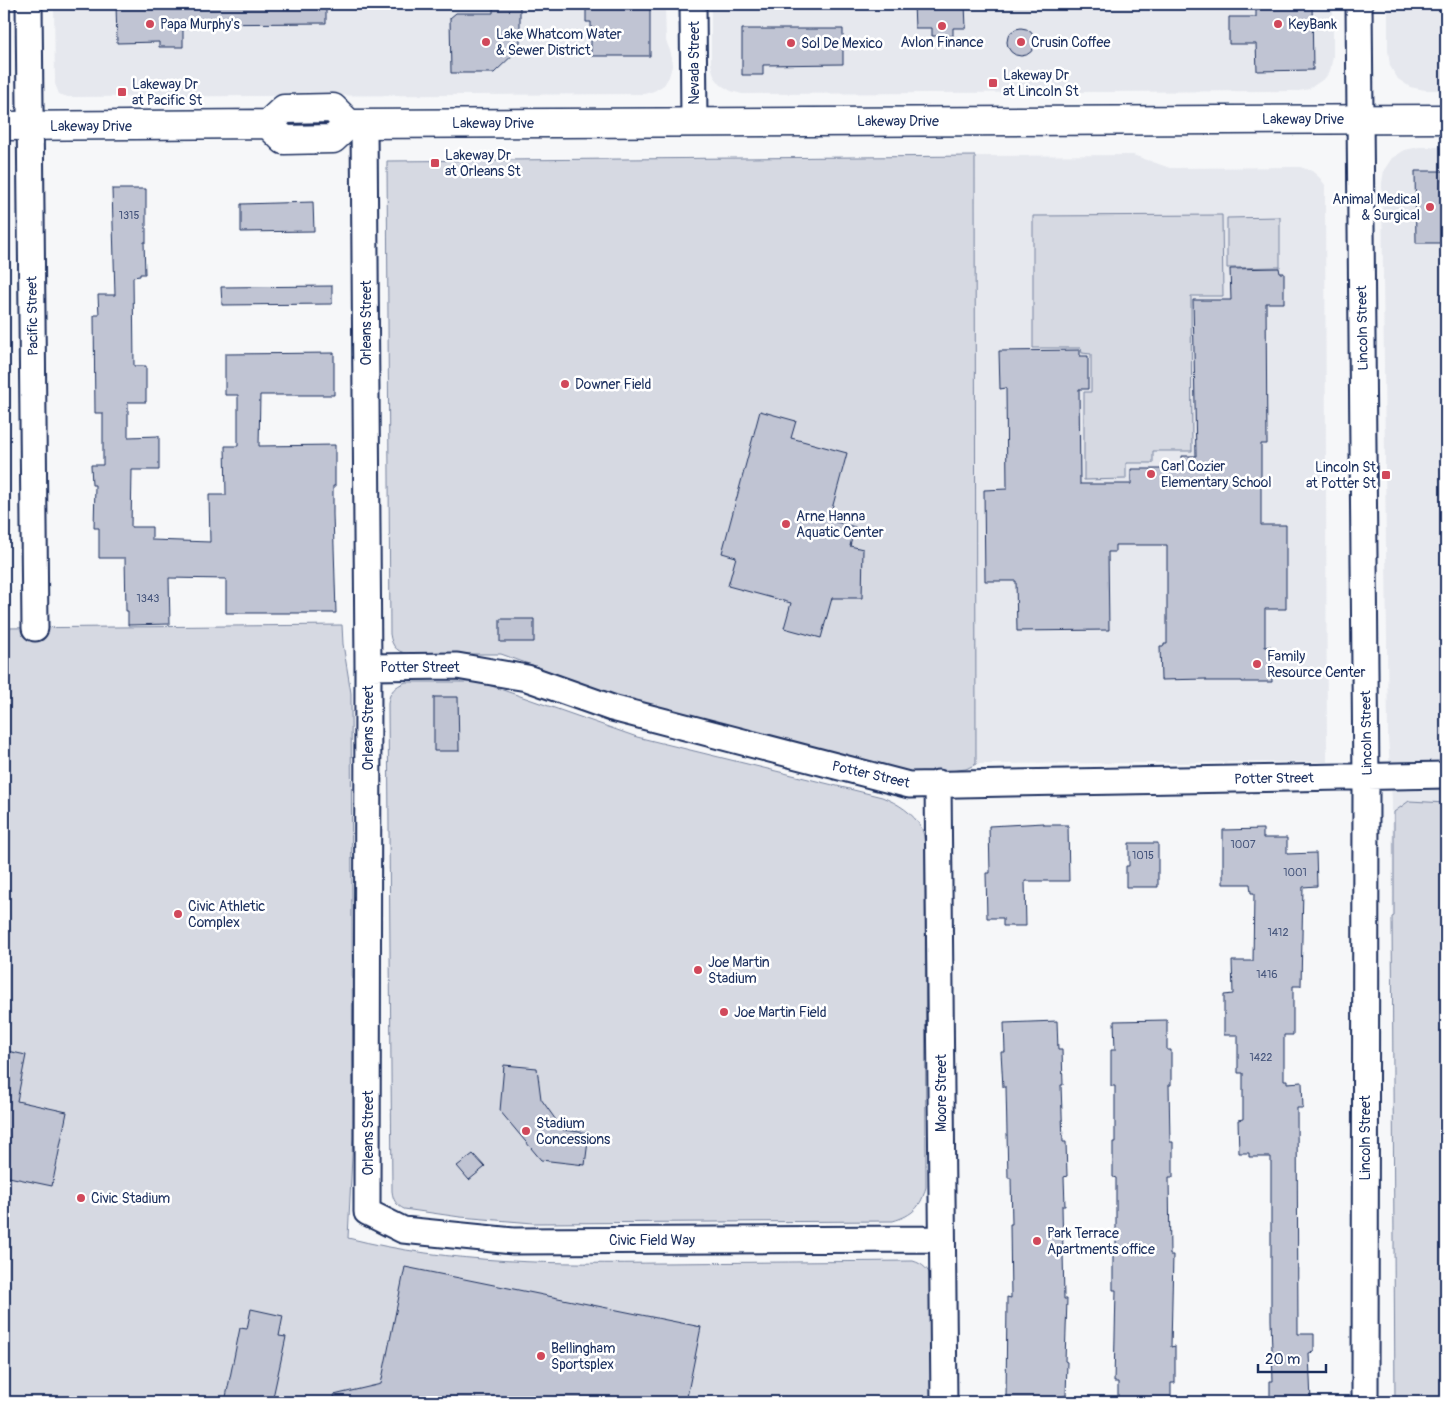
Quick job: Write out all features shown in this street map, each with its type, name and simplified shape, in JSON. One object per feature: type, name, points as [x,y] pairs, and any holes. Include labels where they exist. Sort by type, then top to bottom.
[{"type":"main road","name":"Lakeway Drive","points":[[4,126],[268,124],[284,140],[334,139],[357,124],[1446,119]]},
{"type":"street","name":"Pacific Street","points":[[29,4],[35,628]]},
{"type":"street","name":"Nevada Street","points":[[693,4],[694,122]]},
{"type":"street","name":"Lincoln Street","points":[[1359,4],[1366,776],[1365,1402]]},
{"type":"street","name":"Orleans Street","points":[[357,124],[368,668],[367,1212]]},
{"type":"street","name":"Potter Street","points":[[368,668],[457,666],[527,678],[612,708],[909,785],[1446,776]]},
{"type":"street","name":"Moore Street","points":[[938,784],[944,1402]]},
{"type":"street","name":"Civic Field Way","points":[[367,1212],[402,1230],[513,1241],[942,1239]]},
{"type":"shaded area","points":[[54,4],[665,4],[666,41],[671,53],[672,66],[669,77],[664,85],[644,94],[68,97],[59,94],[55,84]]},
{"type":"shaded area","points":[[711,4],[1333,4],[1333,56],[1330,71],[1325,78],[1309,89],[1299,91],[742,94],[731,91],[721,85],[714,76],[711,64]]},
{"type":"shaded area","points":[[1388,4],[1446,4],[1446,90],[1425,90],[1410,87],[1398,79],[1390,66]]},
{"type":"shaded area","points":[[1419,147],[1446,147],[1446,1402],[1395,1402],[1392,801],[1388,737],[1382,183],[1384,170],[1392,158],[1405,150]]},
{"type":"shaded area","name":"Carl Cozier Elementary School","points":[[1133,155],[1170,168],[1300,167],[1312,171],[1325,185],[1327,762],[976,764],[975,156]]},
{"type":"shaded area","points":[[975,156],[976,764],[966,769],[917,775],[629,700],[501,654],[412,654],[396,649],[390,634],[387,161]]},
{"type":"shaded area","points":[[1222,215],[1223,296],[1191,296],[1192,451],[1153,451],[1153,463],[1126,463],[1126,479],[1084,480],[1084,392],[1091,392],[1091,354],[1082,353],[1081,348],[1033,348],[1033,216]]},
{"type":"shaded area","points":[[1280,217],[1280,267],[1227,268],[1227,218]]},
{"type":"shaded area","name":"Civic Athletic Complex","points":[[342,625],[343,644],[351,693],[353,1136],[348,1238],[426,1253],[505,1261],[624,1263],[913,1261],[925,1267],[932,1278],[932,1402],[4,1402],[4,628]]},
{"type":"shaded area","name":"Joe Martin Stadium","points":[[406,682],[480,682],[637,737],[882,797],[910,813],[922,829],[925,845],[926,1187],[922,1200],[911,1213],[893,1221],[533,1223],[460,1217],[404,1209],[397,1204],[392,1191],[388,704],[393,690]]},
{"type":"shaded area","points":[[1409,801],[1446,803],[1446,1402],[1395,1402],[1392,917],[1394,916],[1394,812]]},
{"type":"building","points":[[116,4],[326,4],[326,23],[183,24],[183,47],[159,47],[159,42],[117,43]]},
{"type":"building","points":[[493,4],[520,4],[520,48],[494,73],[451,73],[450,18],[456,13],[493,13]]},
{"type":"building","points":[[586,4],[650,4],[650,56],[591,56],[591,22],[586,22]]},
{"type":"building","points":[[914,4],[965,4],[966,28],[953,28],[953,36],[932,36],[932,28],[915,28]]},
{"type":"building","points":[[1256,4],[1312,4],[1313,70],[1257,71],[1256,44],[1229,44],[1229,17],[1256,17]]},
{"type":"building","name":"Crusin Coffee","points":[[1021,28],[1031,32],[1035,42],[1031,52],[1021,56],[1011,52],[1007,42],[1011,32]]},
{"type":"building","points":[[742,29],[843,29],[843,64],[763,65],[763,75],[742,75]]},
{"type":"building","name":"Animal Medical & Surgical","points":[[1415,171],[1444,171],[1444,243],[1416,243]]},
{"type":"building","points":[[112,189],[146,189],[145,274],[133,277],[134,366],[146,366],[146,402],[128,402],[128,437],[159,436],[159,470],[132,470],[131,527],[152,527],[152,540],[210,542],[209,495],[226,495],[225,446],[238,446],[238,395],[225,395],[225,354],[334,353],[334,395],[260,395],[259,446],[335,445],[333,514],[336,613],[226,613],[226,579],[169,578],[170,624],[128,625],[125,558],[99,558],[99,528],[94,528],[95,485],[92,485],[91,465],[103,465],[103,413],[95,413],[94,315],[99,315],[98,295],[115,295]]},
{"type":"building","points":[[313,202],[314,231],[241,232],[241,204]]},
{"type":"building","points":[[1279,268],[1280,273],[1284,273],[1284,303],[1266,303],[1267,444],[1261,444],[1261,525],[1286,525],[1286,609],[1265,609],[1265,647],[1271,646],[1272,682],[1206,681],[1206,679],[1161,680],[1160,646],[1167,644],[1167,545],[1115,545],[1115,552],[1108,552],[1109,630],[1017,631],[1016,581],[985,581],[984,490],[1007,489],[1006,388],[1000,389],[999,351],[1080,350],[1080,356],[1088,356],[1088,389],[1079,389],[1080,484],[1131,484],[1131,469],[1182,469],[1182,456],[1196,456],[1193,300],[1231,300],[1230,269]]},
{"type":"building","points":[[332,286],[332,304],[222,305],[221,287]]},
{"type":"building","name":"Arne Hanna Aquatic Center","points":[[760,411],[796,421],[791,438],[847,453],[829,520],[855,527],[850,546],[863,549],[862,598],[832,598],[821,638],[784,628],[791,603],[728,586],[736,557],[722,553]]},
{"type":"building","points":[[500,619],[534,619],[534,642],[500,642]]},
{"type":"building","points":[[434,697],[458,697],[459,751],[434,751]]},
{"type":"building","points":[[1044,823],[1044,825],[1068,825],[1069,881],[1025,881],[1026,926],[1003,926],[1003,918],[987,918],[986,873],[990,873],[989,826]]},
{"type":"building","points":[[1263,829],[1263,838],[1287,838],[1287,854],[1316,853],[1317,886],[1303,887],[1301,986],[1293,986],[1293,1035],[1284,1035],[1284,1080],[1287,1080],[1287,1083],[1302,1082],[1303,1108],[1297,1108],[1298,1334],[1314,1334],[1314,1352],[1309,1353],[1311,1402],[1270,1402],[1270,1381],[1273,1381],[1271,1157],[1249,1157],[1249,1153],[1239,1153],[1238,1120],[1243,1119],[1243,1073],[1238,1073],[1238,1035],[1224,1035],[1224,995],[1233,994],[1232,961],[1253,961],[1254,893],[1251,893],[1250,884],[1223,884],[1223,830]]},
{"type":"building","points":[[1129,843],[1158,843],[1158,887],[1126,887],[1126,866],[1129,866]]},
{"type":"building","points":[[1167,1020],[1167,1050],[1171,1050],[1171,1085],[1169,1085],[1170,1142],[1173,1142],[1173,1177],[1169,1177],[1170,1255],[1173,1255],[1171,1347],[1175,1346],[1175,1383],[1171,1383],[1171,1402],[1118,1402],[1118,1382],[1114,1382],[1116,1290],[1113,1290],[1113,1255],[1116,1255],[1116,1178],[1113,1177],[1115,1086],[1111,1086],[1111,1050],[1115,1050],[1114,1021]]},
{"type":"building","points":[[1057,1021],[1058,1050],[1062,1050],[1063,1142],[1066,1142],[1067,1176],[1064,1177],[1065,1206],[1062,1206],[1064,1299],[1067,1299],[1066,1396],[1063,1396],[1063,1402],[1006,1402],[1007,1297],[1011,1298],[1010,1224],[1012,1224],[1011,1178],[1008,1178],[1006,1087],[1003,1087],[1001,1052],[1005,1052],[1004,1023]]},
{"type":"building","points":[[7,1051],[26,1055],[17,1101],[67,1112],[52,1186],[4,1176],[4,1068]]},
{"type":"building","points":[[504,1065],[537,1068],[541,1099],[563,1130],[589,1133],[585,1165],[541,1160],[500,1111]]},
{"type":"building","points":[[473,1154],[485,1167],[469,1180],[457,1166]]},
{"type":"building","name":"Bellingham Sportsplex","points":[[405,1267],[701,1327],[686,1402],[335,1402],[334,1395],[381,1384]]},
{"type":"building","points":[[251,1309],[283,1316],[279,1336],[286,1337],[272,1402],[225,1402],[240,1328],[247,1329]]},
{"type":"place","name":"Papa Murphy's","points":[[150,24]]},
{"type":"place","name":"KeyBank","points":[[1278,24]]},
{"type":"place","name":"Avlon Finance","points":[[942,26]]},
{"type":"place","name":"Lake Whatcom Water & Sewer District","points":[[486,42]]},
{"type":"place","name":"Crusin Coffee","points":[[1021,42]]},
{"type":"place","name":"Sol De Mexico","points":[[791,43]]},
{"type":"place","name":"Lakeway Dr at Lincoln St","points":[[993,83]]},
{"type":"place","name":"Lakeway Dr at Pacific St","points":[[122,92]]},
{"type":"place","name":"Lakeway Dr at Orleans St","points":[[435,163]]},
{"type":"place","name":"Animal Medical & Surgical","points":[[1430,207]]},
{"type":"place","name":"Downer Field","points":[[565,384]]},
{"type":"place","name":"Carl Cozier Elementary School","points":[[1151,474]]},
{"type":"place","name":"Lincoln St at Potter St","points":[[1386,475]]},
{"type":"place","name":"Arne Hanna Aquatic Center","points":[[786,524]]},
{"type":"place","name":"Family Resource Center","points":[[1257,664]]},
{"type":"place","name":"Civic Athletic Complex","points":[[178,914]]},
{"type":"place","name":"Joe Martin Stadium","points":[[698,970]]},
{"type":"place","name":"Joe Martin Field","points":[[724,1012]]},
{"type":"place","name":"Stadium Concessions","points":[[526,1131]]},
{"type":"place","name":"Civic Stadium","points":[[81,1198]]},
{"type":"place","name":"Park Terrace Apartments office","points":[[1037,1241]]},
{"type":"place","name":"Bellingham Sportsplex","points":[[541,1356]]}]
